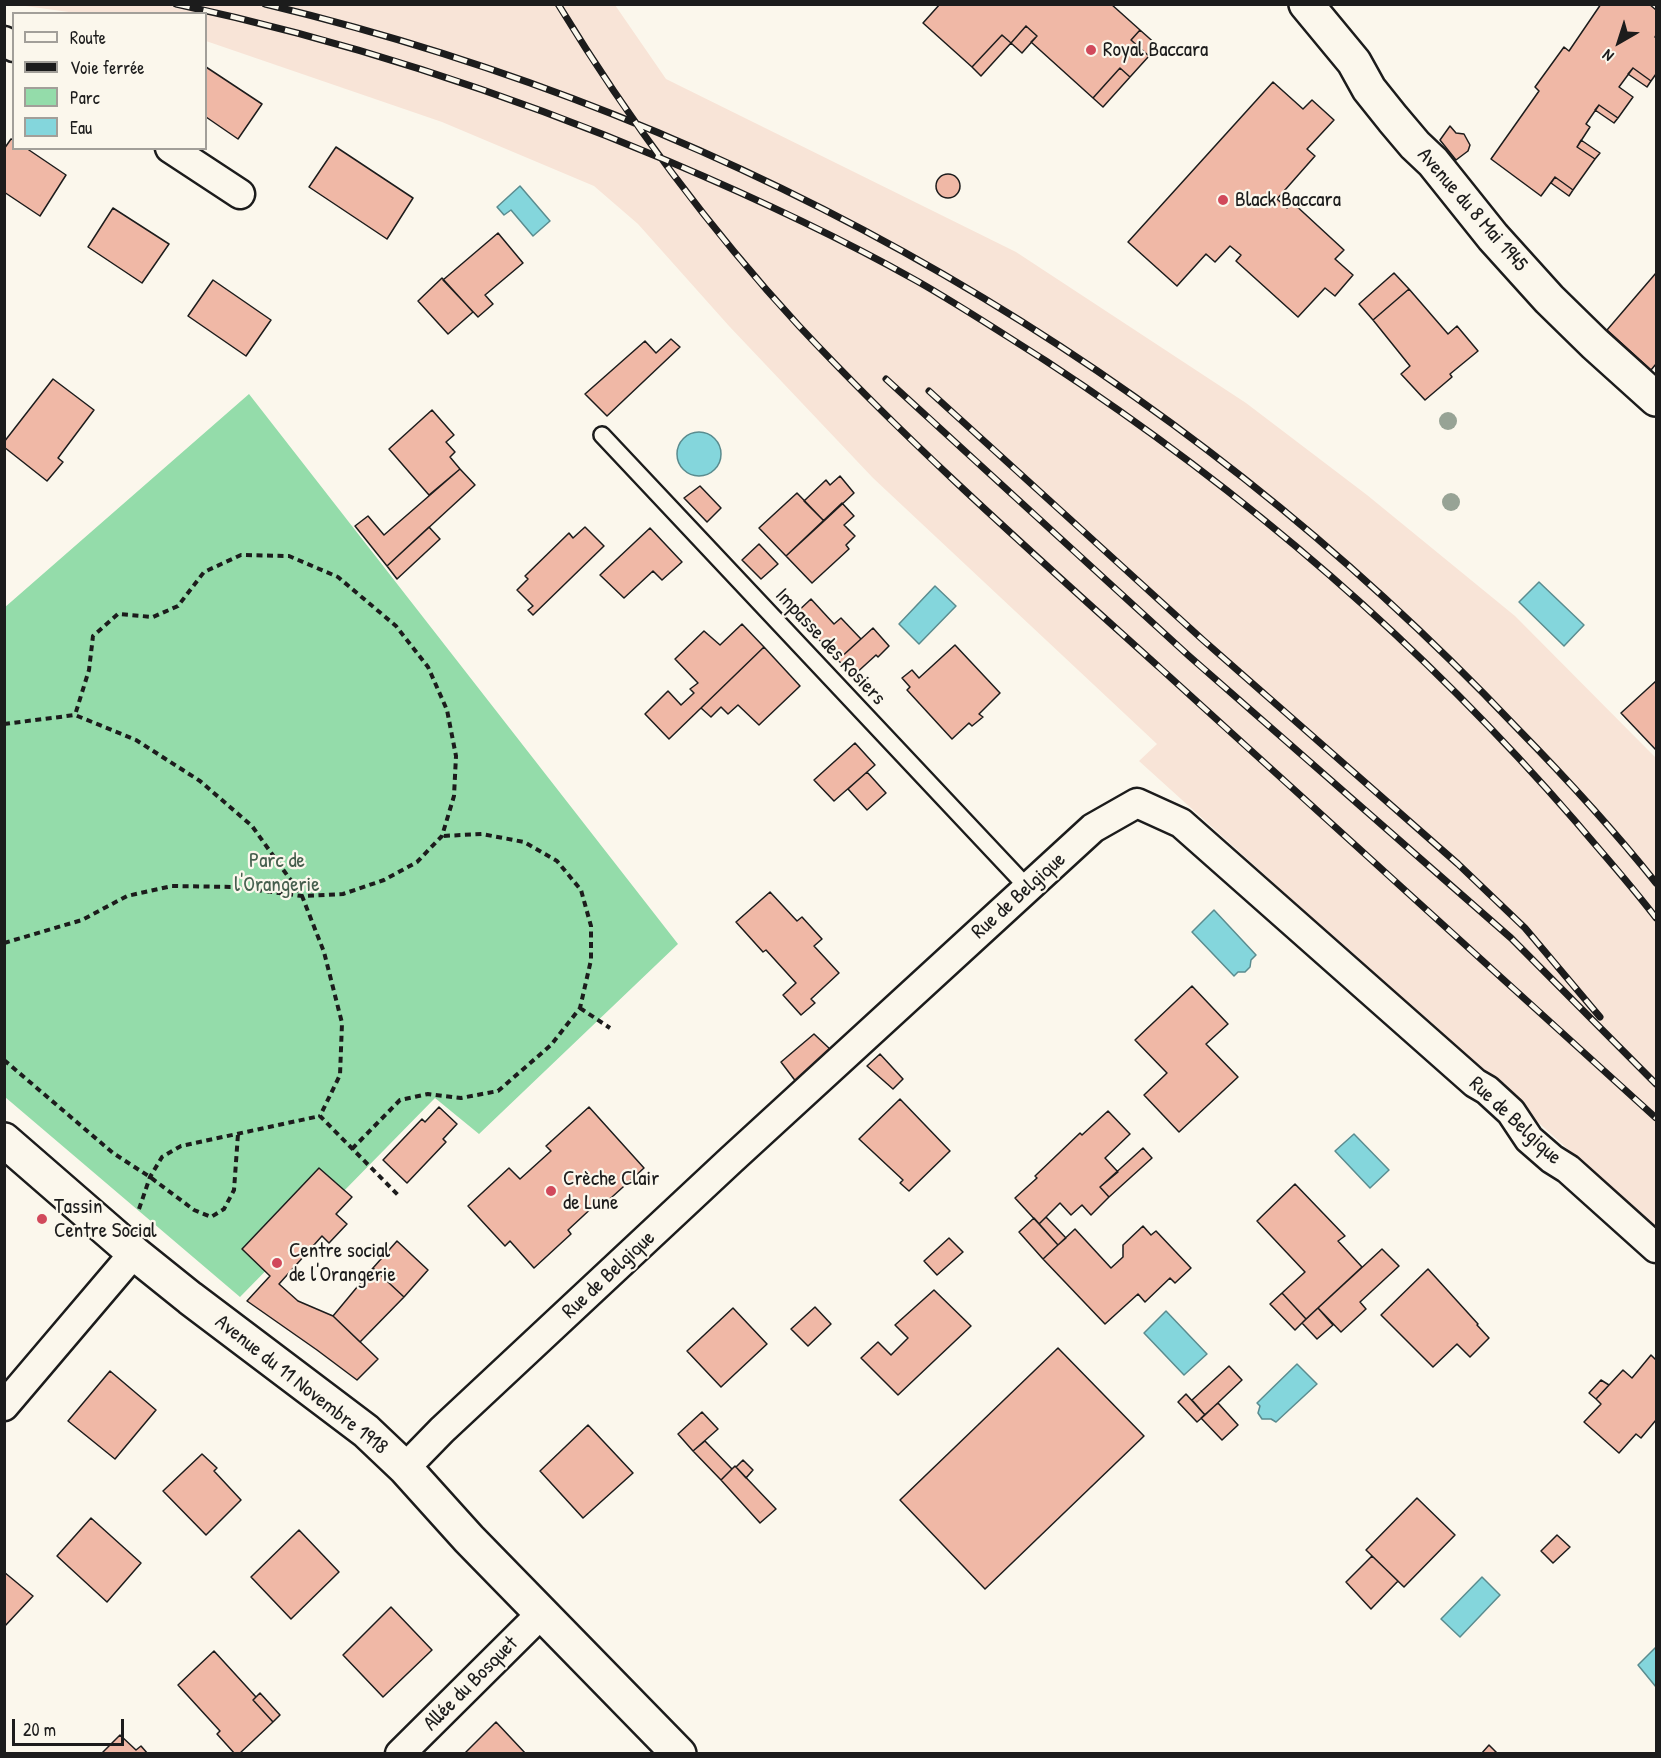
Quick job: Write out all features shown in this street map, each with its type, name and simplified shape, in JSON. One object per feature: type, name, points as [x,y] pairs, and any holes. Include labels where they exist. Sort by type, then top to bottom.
[{"type":"main road","name":"Avenue du 8 Mai 1945","points":[[1306,4],[1354,62],[1369,89],[1381,104],[1415,145],[1433,162],[1493,237],[1557,307],[1656,399]]},
{"type":"main road","name":"Avenue du 11 Novembre 1918","points":[[4,1140],[134,1253],[225,1327],[366,1431],[405,1468],[469,1539],[679,1754]]},
{"type":"street","points":[[173,150],[240,194]]},
{"type":"street","name":"Rue de Belgique","points":[[405,1468],[731,1160],[1093,828],[1137,803],[1181,823],[1475,1083],[1487,1090],[1512,1112],[1529,1139],[1552,1160],[1568,1169],[1656,1248]]},
{"type":"street","points":[[4,1406],[134,1253]]},
{"type":"street","name":"Allée du Bosquet","points":[[400,1754],[541,1614]]},
{"type":"lane","name":"Impasse des Rosiers","points":[[602,435],[1028,888]]},
{"type":"path","points":[[4,944],[82,921],[127,896],[172,886],[234,887],[302,896],[343,894],[384,880],[417,862],[442,836],[454,796],[456,756],[447,710],[428,667],[396,626],[338,577],[289,556],[241,555],[204,572],[178,606],[153,616],[118,614],[93,636],[89,670],[75,716]]},
{"type":"path","points":[[4,724],[75,716],[136,740],[200,781],[252,826],[302,896],[324,952],[342,1023],[340,1075],[320,1116]]},
{"type":"path","points":[[352,1149],[400,1100],[428,1094],[461,1098],[498,1091],[551,1045],[580,1008],[591,960],[591,926],[581,890],[557,861],[524,842],[482,834],[442,836]]},
{"type":"path","points":[[580,1008],[610,1028]]},
{"type":"path","points":[[4,1060],[113,1153],[194,1210],[211,1217],[224,1209],[234,1190],[238,1134]]},
{"type":"path","points":[[134,1253],[138,1212],[150,1177],[162,1157],[181,1146],[320,1116]]},
{"type":"path","points":[[320,1116],[398,1195]]},
{"type":"shaded area","points":[[18,5],[615,5],[666,79],[1016,252],[1246,403],[1367,495],[1515,616],[1656,758],[1656,1229],[1139,761],[1157,744],[873,478],[729,326],[638,224],[594,186],[442,122],[207,41],[207,12],[69,12]]},
{"type":"green space","name":"Parc de l'Orangerie","points":[[249,394],[678,944],[479,1134],[435,1098],[240,1297],[5,1097],[4,608]]},
{"type":"water","points":[[520,186],[550,221],[533,236],[511,210],[504,215],[497,207]]},
{"type":"water","points":[[699,432],[715,438],[721,454],[715,470],[699,476],[683,470],[677,454],[683,438]]},
{"type":"water","points":[[1539,582],[1584,625],[1564,646],[1519,602]]},
{"type":"water","points":[[935,586],[956,606],[919,644],[899,624]]},
{"type":"water","points":[[1214,910],[1256,955],[1245,972],[1238,972],[1234,976],[1192,932]]},
{"type":"water","points":[[1354,1134],[1389,1170],[1370,1188],[1335,1151]]},
{"type":"water","points":[[1166,1311],[1207,1354],[1184,1375],[1144,1333]]},
{"type":"water","points":[[1297,1364],[1317,1384],[1276,1422],[1271,1419],[1262,1419],[1258,1413],[1260,1406],[1257,1403]]},
{"type":"water","points":[[1482,1577],[1500,1595],[1460,1637],[1441,1619]]},
{"type":"water","points":[[1656,1647],[1656,1687],[1638,1665]]},
{"type":"building","name":"Royal Baccara","points":[[940,4],[1111,4],[1140,30],[1131,40],[1149,56],[1130,77],[1120,68],[1093,98],[1031,42],[1037,36],[1026,26],[1011,43],[1002,35],[972,67],[923,23]]},
{"type":"building","points":[[1601,4],[1649,4],[1656,10],[1656,74],[1651,81],[1633,68],[1619,87],[1633,97],[1618,118],[1599,105],[1586,124],[1590,127],[1577,147],[1595,159],[1573,190],[1555,177],[1541,196],[1491,159],[1539,91],[1535,87],[1564,47],[1569,51]]},
{"type":"building","points":[[1026,26],[1037,36],[1022,53],[1011,43]]},
{"type":"building","points":[[1140,30],[1158,46],[1149,56],[1131,40]]},
{"type":"building","points":[[1002,35],[1011,43],[981,76],[972,67]]},
{"type":"building","points":[[207,68],[262,104],[238,139],[207,118]]},
{"type":"building","points":[[1120,68],[1130,77],[1103,107],[1093,98]]},
{"type":"building","points":[[1633,68],[1651,81],[1647,87],[1628,74]]},
{"type":"building","name":"Black Baccara","points":[[1273,82],[1303,109],[1312,100],[1334,120],[1307,149],[1315,156],[1277,199],[1287,208],[1292,202],[1344,250],[1335,259],[1353,275],[1335,296],[1325,288],[1298,317],[1236,261],[1241,255],[1230,246],[1215,262],[1206,254],[1177,286],[1128,242]]},
{"type":"building","points":[[1599,105],[1618,118],[1614,123],[1595,110]]},
{"type":"building","points":[[1450,126],[1456,133],[1464,134],[1470,145],[1468,151],[1456,160],[1440,140]]},
{"type":"building","points":[[12,139],[12,150],[29,150],[66,175],[40,216],[4,192],[4,149]]},
{"type":"building","points":[[1581,140],[1600,153],[1595,159],[1577,147]]},
{"type":"building","points":[[336,147],[413,198],[387,239],[309,187]]},
{"type":"building","points":[[948,174],[953,175],[959,181],[959,191],[953,197],[948,198],[943,197],[937,191],[936,186],[937,181],[943,175]]},
{"type":"building","points":[[1555,177],[1573,190],[1569,196],[1551,183]]},
{"type":"building","points":[[113,208],[169,244],[142,283],[88,247]]},
{"type":"building","points":[[498,233],[523,263],[485,295],[493,304],[478,317],[443,280]]},
{"type":"building","points":[[1394,273],[1409,289],[1373,320],[1359,304]]},
{"type":"building","points":[[1656,273],[1656,364],[1651,370],[1607,330]]},
{"type":"building","points":[[442,278],[473,312],[448,334],[418,301]]},
{"type":"building","points":[[213,280],[271,320],[246,356],[188,316]]},
{"type":"building","points":[[1409,289],[1448,334],[1457,326],[1478,351],[1450,374],[1452,377],[1425,400],[1401,374],[1410,366],[1373,320]]},
{"type":"building","points":[[671,339],[680,347],[607,416],[585,394],[645,341],[656,353]]},
{"type":"building","points":[[53,379],[94,410],[58,458],[63,462],[47,481],[4,447],[4,442]]},
{"type":"building","points":[[432,410],[454,435],[446,442],[455,452],[450,457],[460,469],[429,495],[389,449]]},
{"type":"building","points":[[460,469],[475,485],[387,566],[355,526],[368,516],[384,535]]},
{"type":"building","points":[[840,476],[854,493],[824,521],[804,501],[826,480],[830,485]]},
{"type":"building","points":[[700,486],[721,508],[707,522],[684,498]]},
{"type":"building","points":[[797,493],[824,521],[786,556],[759,528]]},
{"type":"building","points":[[842,503],[854,516],[844,525],[855,536],[846,545],[849,549],[812,583],[786,556]]},
{"type":"building","points":[[429,527],[440,539],[397,579],[387,566]]},
{"type":"building","points":[[585,527],[604,546],[533,615],[528,610],[533,606],[517,590],[528,579],[525,576],[569,533],[573,538]]},
{"type":"building","points":[[650,528],[682,562],[662,580],[653,571],[624,598],[600,575]]},
{"type":"building","points":[[759,544],[778,564],[761,579],[742,560]]},
{"type":"building","points":[[811,599],[834,624],[841,618],[861,639],[838,660],[795,614]]},
{"type":"building","points":[[742,624],[764,647],[669,739],[645,714],[668,691],[681,705],[694,693],[690,689],[698,683],[675,659],[704,631],[720,645]]},
{"type":"building","points":[[873,628],[889,646],[853,676],[838,660]]},
{"type":"building","points":[[955,645],[1000,693],[979,714],[983,717],[972,726],[969,723],[952,739],[907,690],[910,687],[902,678],[912,670],[919,678]]},
{"type":"building","points":[[764,647],[800,686],[759,725],[738,705],[728,714],[721,707],[711,717],[701,708]]},
{"type":"building","points":[[1656,681],[1656,750],[1621,713]]},
{"type":"building","points":[[855,743],[875,765],[834,801],[814,780]]},
{"type":"building","points":[[867,772],[886,793],[867,810],[848,789]]},
{"type":"building","points":[[770,892],[797,921],[802,917],[822,939],[814,946],[839,973],[811,999],[815,1003],[801,1015],[783,995],[796,983],[736,922]]},
{"type":"building","points":[[1192,986],[1228,1024],[1206,1044],[1238,1077],[1179,1132],[1144,1095],[1167,1073],[1135,1040]]},
{"type":"building","points":[[814,1034],[831,1050],[797,1083],[781,1062]]},
{"type":"building","points":[[880,1054],[903,1079],[893,1089],[867,1066]]},
{"type":"building","points":[[900,1099],[950,1151],[909,1191],[900,1183],[903,1180],[859,1139]]},
{"type":"building","points":[[439,1107],[457,1124],[443,1139],[446,1142],[407,1183],[383,1160],[422,1119],[425,1122]]},
{"type":"building","name":"Crèche Clair de Lune","points":[[589,1107],[644,1168],[601,1207],[597,1203],[568,1230],[571,1234],[534,1268],[510,1241],[505,1246],[468,1206],[509,1168],[520,1179],[551,1151],[546,1146]]},
{"type":"building","points":[[1108,1111],[1130,1134],[1105,1158],[1118,1172],[1100,1187],[1109,1197],[1091,1215],[1082,1205],[1071,1215],[1060,1203],[1039,1224],[1015,1198],[1080,1133],[1082,1135]]},
{"type":"building","points":[[1143,1148],[1152,1158],[1109,1197],[1100,1187]]},
{"type":"building","name":"Centre social de l'Orangerie","points":[[319,1168],[352,1197],[336,1214],[347,1224],[329,1243],[322,1236],[279,1284],[298,1301],[333,1316],[378,1359],[357,1380],[247,1301],[270,1276],[242,1249]]},
{"type":"building","points":[[1295,1184],[1345,1236],[1338,1241],[1362,1267],[1306,1319],[1282,1293],[1305,1272],[1257,1221]]},
{"type":"building","points":[[1046,1217],[1066,1238],[1058,1245],[1039,1224]]},
{"type":"building","points":[[1034,1218],[1058,1245],[1043,1259],[1019,1232]]},
{"type":"building","points":[[1143,1226],[1151,1235],[1156,1231],[1191,1268],[1175,1283],[1170,1278],[1145,1302],[1138,1294],[1105,1324],[1043,1259],[1075,1229],[1111,1268],[1123,1257],[1123,1245]]},
{"type":"building","points":[[949,1238],[963,1252],[937,1275],[924,1261]]},
{"type":"building","points":[[397,1241],[428,1270],[404,1297],[373,1268]]},
{"type":"building","points":[[1382,1249],[1399,1266],[1360,1302],[1366,1309],[1341,1332],[1318,1308]]},
{"type":"building","points":[[373,1268],[404,1297],[360,1342],[333,1316]]},
{"type":"building","points":[[1428,1269],[1489,1338],[1470,1357],[1457,1344],[1433,1367],[1381,1315]]},
{"type":"building","points":[[934,1290],[971,1326],[898,1395],[861,1358],[878,1342],[891,1355],[908,1338],[895,1325]]},
{"type":"building","points":[[1282,1293],[1306,1319],[1295,1330],[1270,1304]]},
{"type":"building","points":[[815,1307],[831,1324],[808,1346],[791,1329]]},
{"type":"building","points":[[733,1308],[767,1344],[721,1387],[687,1351]]},
{"type":"building","points":[[1318,1308],[1333,1325],[1317,1339],[1302,1323]]},
{"type":"building","points":[[1058,1348],[1144,1436],[985,1589],[900,1500]]},
{"type":"building","points":[[1651,1355],[1656,1360],[1656,1420],[1641,1438],[1636,1434],[1619,1453],[1584,1422],[1601,1404],[1596,1399],[1623,1370],[1632,1378]]},
{"type":"building","points":[[1229,1366],[1242,1380],[1205,1415],[1192,1400]]},
{"type":"building","points":[[110,1371],[156,1410],[115,1459],[68,1421]]},
{"type":"building","points":[[1601,1380],[1609,1385],[1596,1399],[1589,1393]]},
{"type":"building","points":[[1186,1394],[1205,1415],[1197,1422],[1178,1402]]},
{"type":"building","points":[[1218,1403],[1238,1425],[1222,1440],[1201,1418]]},
{"type":"building","points":[[702,1412],[718,1429],[693,1451],[678,1434]]},
{"type":"building","points":[[588,1425],[633,1473],[583,1518],[540,1471]]},
{"type":"building","points":[[705,1441],[732,1469],[721,1480],[693,1451]]},
{"type":"building","points":[[202,1454],[217,1468],[214,1471],[241,1500],[206,1535],[163,1491]]},
{"type":"building","points":[[743,1460],[753,1470],[746,1478],[736,1467]]},
{"type":"building","points":[[735,1466],[776,1509],[760,1523],[721,1480]]},
{"type":"building","points":[[1417,1498],[1455,1535],[1404,1587],[1366,1550]]},
{"type":"building","points":[[91,1518],[141,1563],[107,1602],[57,1556]]},
{"type":"building","points":[[299,1530],[339,1572],[291,1619],[251,1577]]},
{"type":"building","points":[[1557,1535],[1570,1547],[1553,1563],[1541,1551]]},
{"type":"building","points":[[1372,1556],[1398,1581],[1371,1609],[1346,1582]]},
{"type":"building","points":[[4,1572],[33,1596],[4,1627]]},
{"type":"building","points":[[391,1607],[432,1650],[383,1697],[343,1655]]},
{"type":"building","points":[[214,1651],[256,1697],[253,1700],[273,1722],[239,1754],[235,1754],[217,1734],[220,1731],[178,1685]]},
{"type":"building","points":[[260,1693],[280,1715],[273,1722],[253,1700]]},
{"type":"building","points":[[496,1722],[526,1754],[464,1754]]},
{"type":"building","points":[[120,1735],[136,1750],[141,1746],[148,1754],[101,1754]]},
{"type":"building","points":[[1489,1745],[1498,1754],[1481,1754]]},
{"type":"railway","points":[[176,4],[302,34],[364,52],[487,91],[608,136],[700,175],[856,248],[966,310],[1046,361],[1190,462],[1327,573],[1393,632],[1517,756],[1656,918]]},
{"type":"railway","points":[[265,4],[443,54],[616,115],[783,189],[943,274],[1097,371],[1244,479],[1384,598],[1516,727],[1606,823],[1656,883]]},
{"type":"railway","points":[[558,4],[612,89],[701,211],[765,288],[842,371],[930,458],[1022,543],[1656,1118]]},
{"type":"railway","points":[[886,379],[1189,656],[1511,938],[1656,1084]]},
{"type":"railway","points":[[929,391],[1203,640],[1458,864],[1525,928],[1600,1017]]},
{"type":"place","name":"Royal Baccara","points":[[1091,50]]},
{"type":"place","name":"Black Baccara","points":[[1223,200]]},
{"type":"place","name":"Crèche Clair de Lune","points":[[551,1191]]},
{"type":"place","name":"Tassin Centre Social","points":[[42,1219]]},
{"type":"place","name":"Centre social de l'Orangerie","points":[[277,1263]]}]
